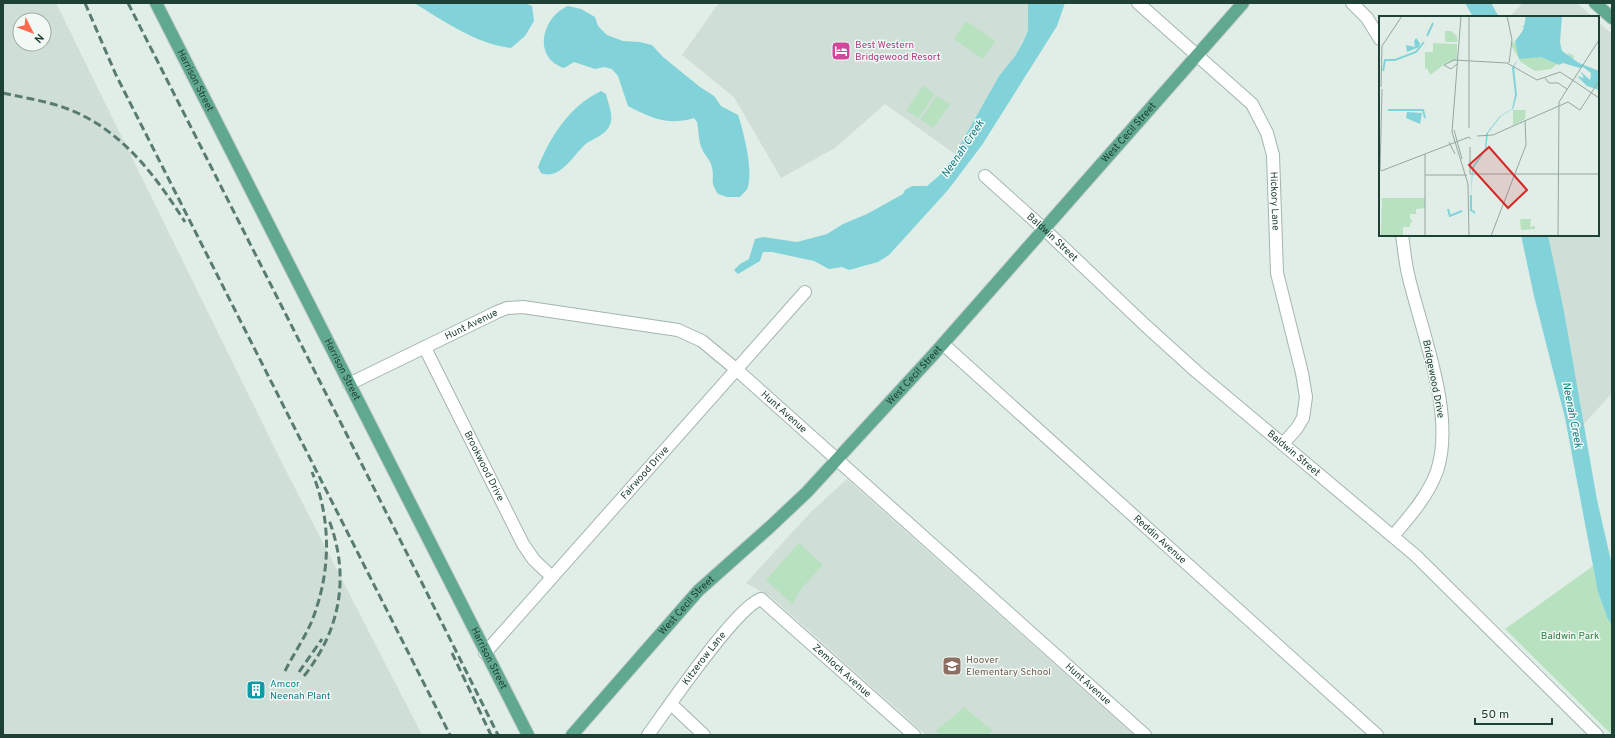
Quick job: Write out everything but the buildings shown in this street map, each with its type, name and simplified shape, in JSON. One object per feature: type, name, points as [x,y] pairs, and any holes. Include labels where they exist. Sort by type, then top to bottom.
[{"type":"main road","name":"Harrison Street","points":[[156,3],[264,212],[349,384],[528,735]]},
{"type":"main road","name":"West Cecil Street","points":[[572,735],[698,591],[807,492],[943,344],[1243,3]]},
{"type":"main road","points":[[1595,3],[1612,18]]},
{"type":"street","name":"Hickory Lane","points":[[1138,3],[1252,104],[1267,133],[1273,155],[1277,273],[1302,373],[1306,397],[1303,418],[1297,428],[1283,444]]},
{"type":"street","points":[[1352,3],[1367,18],[1379,37]]},
{"type":"street","name":"Baldwin Street","points":[[985,176],[1198,373],[1415,555],[1597,735]]},
{"type":"street","name":"Bridgewood Drive","points":[[1393,536],[1419,504],[1429,488],[1437,470],[1441,451],[1442,426],[1439,398],[1407,273],[1402,236]]},
{"type":"street","name":"Fairwood Drive","points":[[485,653],[805,292]]},
{"type":"street","name":"Hunt Avenue","points":[[349,384],[507,308],[523,307],[678,330],[702,341],[737,370],[1145,735]]},
{"type":"street","name":"Reddin Avenue","points":[[943,344],[1377,735]]},
{"type":"street","name":"Brookwood Drive","points":[[424,348],[523,544],[534,560],[552,577]]},
{"type":"street","name":"Kitzerow Lane","points":[[648,735],[715,644],[750,605],[761,599],[771,606]]},
{"type":"street","name":"Zemlock Avenue","points":[[771,606],[914,735]]},
{"type":"street","points":[[670,704],[704,735]]},
{"type":"shaded area","points":[[3,3],[56,3],[281,461],[422,735],[3,735]]},
{"type":"shaded area","points":[[719,3],[1028,3],[1028,30],[1015,56],[999,76],[955,154],[885,104],[835,148],[781,178],[734,97],[682,55]]},
{"type":"shaded area","points":[[1523,3],[1577,3],[1592,16],[1510,16]]},
{"type":"shaded area","points":[[1599,23],[1612,34],[1612,393],[1583,425],[1564,311],[1548,236],[1599,236]]},
{"type":"shaded area","name":"Hoover Elementary School","points":[[847,479],[1134,735],[926,735],[771,597],[746,583],[810,513]]},
{"type":"green space","points":[[966,21],[995,41],[983,59],[954,39]]},
{"type":"green space","points":[[923,86],[935,94],[918,118],[906,110]]},
{"type":"green space","points":[[937,96],[950,104],[933,128],[920,119]]},
{"type":"green space","points":[[799,543],[823,565],[802,588],[792,604],[766,580]]},
{"type":"green space","name":"Baldwin Park","points":[[1593,566],[1602,604],[1612,626],[1612,735],[1505,629]]},
{"type":"green space","points":[[963,707],[992,730],[989,735],[940,735],[936,731],[957,714]]},
{"type":"water","points":[[414,3],[524,3],[532,6],[534,21],[525,36],[511,48],[498,46],[473,37]]},
{"type":"water","name":"Neenah Creek","points":[[1028,3],[1065,3],[1057,26],[982,145],[948,190],[889,255],[878,262],[849,270],[842,267],[829,269],[814,261],[772,252],[763,252],[760,261],[738,274],[734,270],[740,264],[749,259],[755,239],[763,237],[797,242],[827,234],[843,224],[867,214],[903,194],[905,190],[912,186],[927,186],[941,174],[955,154],[999,76],[1015,56],[1023,42],[1028,30]]},
{"type":"water","points":[[1465,3],[1491,3],[1498,16],[1472,16]]},
{"type":"water","points":[[568,6],[581,9],[595,17],[598,26],[607,35],[623,41],[640,42],[652,45],[663,57],[700,87],[714,96],[721,106],[738,115],[749,161],[748,187],[740,197],[727,197],[718,194],[715,189],[711,165],[701,146],[697,122],[694,118],[676,121],[660,120],[628,106],[618,76],[612,69],[604,67],[595,69],[574,62],[564,68],[554,63],[547,55],[544,46],[544,37],[552,19],[559,11]]},
{"type":"water","points":[[601,91],[606,94],[610,110],[611,123],[607,130],[582,147],[561,170],[555,173],[541,173],[538,167],[555,133],[571,113],[590,97]]},
{"type":"water","name":"Neenah Creek","points":[[1521,236],[1548,236],[1564,311],[1597,500],[1612,565],[1612,626],[1598,592],[1565,418],[1534,296]]},
{"type":"railway","points":[[85,3],[116,75],[450,735]]},
{"type":"railway","points":[[128,3],[498,735]]},
{"type":"railway","points":[[3,93],[60,106],[87,118],[105,129],[136,156],[149,171],[162,187],[185,222]]},
{"type":"railway","points":[[285,671],[311,623],[318,604],[325,567],[326,528],[319,491],[312,472]]},
{"type":"railway","points":[[304,676],[317,658],[326,640],[334,621],[338,601],[340,582],[339,561],[329,520]]},
{"type":"railway","points":[[299,672],[322,639]]},
{"type":"railway","points":[[452,653],[491,735]]},
{"type":"place","name":"Best Western Bridgewood Resort","points":[[841,51]]},
{"type":"place","name":"Hoover Elementary School","points":[[952,666]]},
{"type":"place","name":"Amcor Neenah Plant","points":[[256,690]]}]
